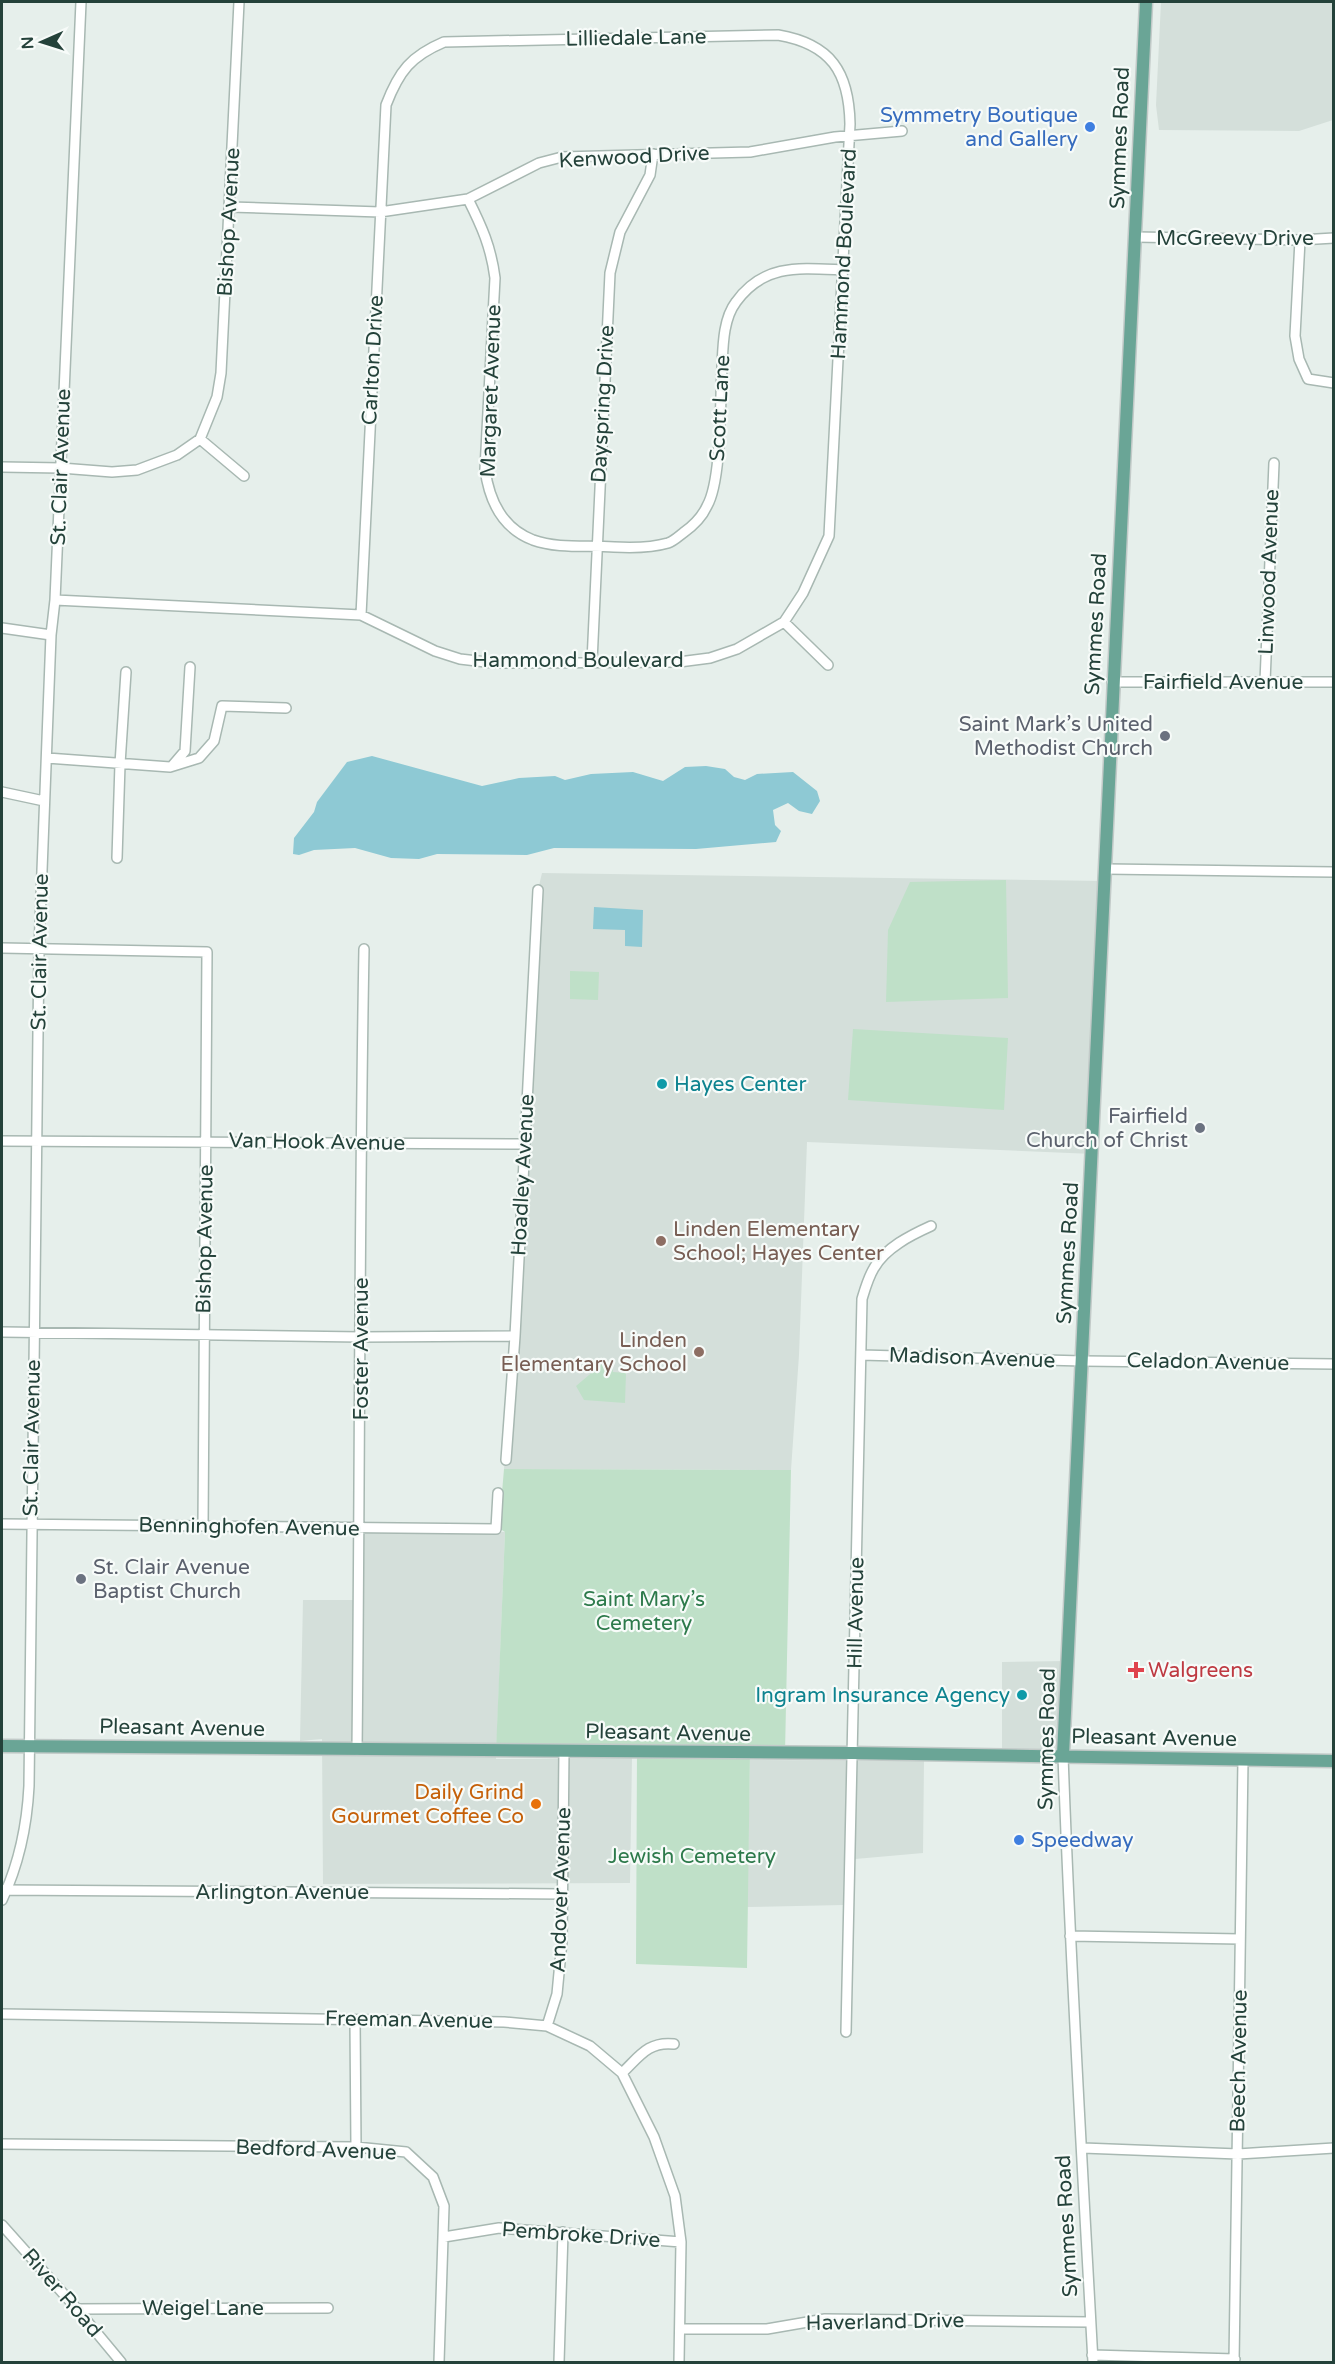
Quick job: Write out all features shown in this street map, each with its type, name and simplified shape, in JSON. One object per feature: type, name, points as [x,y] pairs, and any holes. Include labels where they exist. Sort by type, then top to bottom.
[{"type":"main road","name":"Symmes Road","points":[[1063,1755],[1106,869],[1112,682],[1146,2]]},
{"type":"main road","name":"Pleasant Avenue","points":[[2,1746],[1063,1755],[1334,1761]]},
{"type":"street","name":"St. Clair Avenue","points":[[3,1893],[19,1852],[25,1827],[29,1786],[39,949],[51,635],[55,600],[81,2]]},
{"type":"street","name":"Bishop Avenue","points":[[200,439],[217,397],[221,373],[239,2]]},
{"type":"street","name":"Lilliedale Lane","points":[[386,105],[393,86],[406,65],[424,50],[444,42],[778,35],[796,38],[817,47],[833,60],[844,81],[850,104],[850,135]]},
{"type":"street","name":"Carlton Drive","points":[[361,615],[386,105]]},
{"type":"street","name":"Kenwood Drive","points":[[230,207],[380,212],[468,199],[539,164],[562,157],[750,152],[850,135],[902,131]]},
{"type":"street","name":"Hammond Boulevard","points":[[55,600],[361,615],[435,651],[460,659],[494,663],[679,662],[710,658],[737,649],[784,622],[817,566],[829,536],[850,135]]},
{"type":"street","name":"Dayspring Drive","points":[[592,662],[610,273],[620,232],[650,175],[653,154]]},
{"type":"street","name":"Margaret Avenue","points":[[468,199],[484,231],[492,255],[495,278],[485,469],[487,485],[495,507],[505,520],[527,538],[544,544],[596,545]]},
{"type":"street","name":"McGreevy Drive","points":[[1136,237],[1300,240],[1334,238]]},
{"type":"street","points":[[1300,240],[1295,336],[1299,359],[1308,379],[1334,383]]},
{"type":"street","name":"Scott Lane","points":[[596,545],[638,548],[670,543],[692,527],[708,505],[717,471],[723,348],[727,323],[735,303],[752,285],[774,272],[799,268],[843,270]]},
{"type":"street","points":[[2,467],[112,472],[137,470],[177,455],[200,439],[244,476]]},
{"type":"street","name":"Linwood Avenue","points":[[1265,682],[1274,463]]},
{"type":"street","points":[[784,622],[828,665]]},
{"type":"street","points":[[2,628],[51,635]]},
{"type":"street","points":[[170,767],[185,751],[190,667]]},
{"type":"street","points":[[117,858],[126,672]]},
{"type":"street","name":"Fairfield Avenue","points":[[1112,682],[1334,682]]},
{"type":"street","points":[[47,758],[170,767],[199,758],[214,741],[222,706],[286,708]]},
{"type":"street","points":[[2,792],[44,801]]},
{"type":"street","points":[[1106,869],[1334,873]]},
{"type":"street","name":"Hoadley Avenue","points":[[506,1460],[515,1336],[538,890]]},
{"type":"street","points":[[2,948],[39,949]]},
{"type":"street","name":"Bishop Avenue","points":[[39,949],[207,952],[203,1526]]},
{"type":"street","name":"Foster Avenue","points":[[357,1750],[362,1337],[360,1143],[364,949]]},
{"type":"street","name":"Van Hook Avenue","points":[[2,1141],[524,1144]]},
{"type":"street","name":"Hill Avenue","points":[[846,2032],[862,1299],[874,1266],[902,1241],[931,1226]]},
{"type":"street","points":[[2,1332],[362,1337],[515,1336]]},
{"type":"street","name":"Madison Avenue","points":[[861,1355],[1083,1361]]},
{"type":"street","name":"Celadon Avenue","points":[[1083,1361],[1334,1364]]},
{"type":"street","name":"Benninghofen Avenue","points":[[2,1524],[496,1529],[498,1494]]},
{"type":"street","name":"Andover Avenue","points":[[547,2026],[557,1994],[562,1941],[564,1751]]},
{"type":"street","name":"Symmes Road","points":[[1063,1755],[1092,2359]]},
{"type":"street","name":"Beech Avenue","points":[[1234,2361],[1243,1760]]},
{"type":"street","name":"Arlington Avenue","points":[[3,1893],[562,1894]]},
{"type":"street","points":[[1070,1936],[1240,1939]]},
{"type":"street","name":"Freeman Avenue","points":[[2,2014],[504,2022],[547,2026],[590,2046],[622,2073],[654,2137],[675,2196],[681,2242],[679,2362]]},
{"type":"street","points":[[355,2020],[356,2147]]},
{"type":"street","points":[[622,2073],[652,2046],[663,2043],[674,2044]]},
{"type":"street","name":"Bedford Avenue","points":[[2,2144],[356,2147],[406,2152],[433,2177],[444,2206],[439,2362]]},
{"type":"street","points":[[1083,2148],[1238,2154],[1334,2148]]},
{"type":"street","name":"River Road","points":[[2,2225],[121,2362]]},
{"type":"street","name":"Pembroke Drive","points":[[444,2237],[499,2228],[681,2242]]},
{"type":"street","points":[[559,2362],[563,2232]]},
{"type":"street","name":"Weigel Lane","points":[[77,2309],[328,2308]]},
{"type":"street","name":"Haverland Drive","points":[[680,2329],[767,2329],[825,2319],[1090,2322]]},
{"type":"street","points":[[1092,2359],[1234,2361]]},
{"type":"shaded area","points":[[1161,2],[1333,2],[1333,120],[1299,131],[1159,130],[1156,105]]},
{"type":"shaded area","name":"Linden Elementary School; Hayes Center","points":[[542,873],[1105,881],[1093,1154],[807,1142],[799,1355],[791,1470],[504,1469],[515,1336],[538,890]]},
{"type":"shaded area","points":[[361,1532],[505,1532],[496,1759],[632,1758],[630,1883],[323,1884],[322,1739],[300,1741],[303,1600],[360,1600]]},
{"type":"shaded area","points":[[1067,1661],[1063,1755],[1002,1756],[1002,1662]]},
{"type":"shaded area","points":[[750,1760],[924,1761],[923,1853],[844,1860],[843,1905],[747,1907]]},
{"type":"green space","points":[[1006,880],[1008,998],[886,1002],[888,930],[910,882]]},
{"type":"green space","points":[[570,971],[599,972],[598,1000],[570,999]]},
{"type":"green space","points":[[853,1029],[1008,1038],[1004,1110],[848,1100]]},
{"type":"green space","points":[[602,1364],[612,1365],[613,1372],[626,1373],[625,1403],[584,1400],[576,1386]]},
{"type":"green space","name":"Saint Mary’s Cemetery","points":[[504,1469],[791,1470],[785,1753],[750,1753],[747,1968],[636,1964],[637,1752],[496,1751],[505,1532],[499,1528]]},
{"type":"water","points":[[372,756],[482,786],[519,778],[555,776],[565,780],[591,774],[633,772],[663,781],[685,767],[706,766],[725,769],[734,777],[745,780],[757,774],[793,772],[817,791],[820,801],[812,814],[799,811],[788,803],[773,810],[775,825],[781,831],[776,842],[696,849],[554,848],[527,855],[437,854],[419,859],[391,858],[355,848],[314,850],[299,855],[293,854],[294,838],[347,762]]},
{"type":"water","points":[[594,907],[643,910],[642,947],[625,946],[625,930],[593,929]]},
{"type":"place","name":"Symmetry Boutique and Gallery","points":[[1090,127]]},
{"type":"place","name":"Saint Mark’s United Methodist Church","points":[[1165,736]]},
{"type":"place","name":"Hayes Center","points":[[662,1084]]},
{"type":"place","name":"Fairfield Church of Christ","points":[[1200,1128]]},
{"type":"place","name":"Linden Elementary School; Hayes Center","points":[[661,1241]]},
{"type":"place","name":"Linden Elementary School","points":[[699,1352]]},
{"type":"place","name":"St. Clair Avenue Baptist Church","points":[[81,1579]]},
{"type":"place","name":"Walgreens","points":[[1136,1670]]},
{"type":"place","name":"Ingram Insurance Agency","points":[[1022,1695]]},
{"type":"place","name":"Daily Grind Gourmet Coffee Co","points":[[536,1804]]},
{"type":"place","name":"Speedway","points":[[1019,1840]]},
{"type":"park label","name":"Jewish Cemetery","points":[[692,1856]]}]
